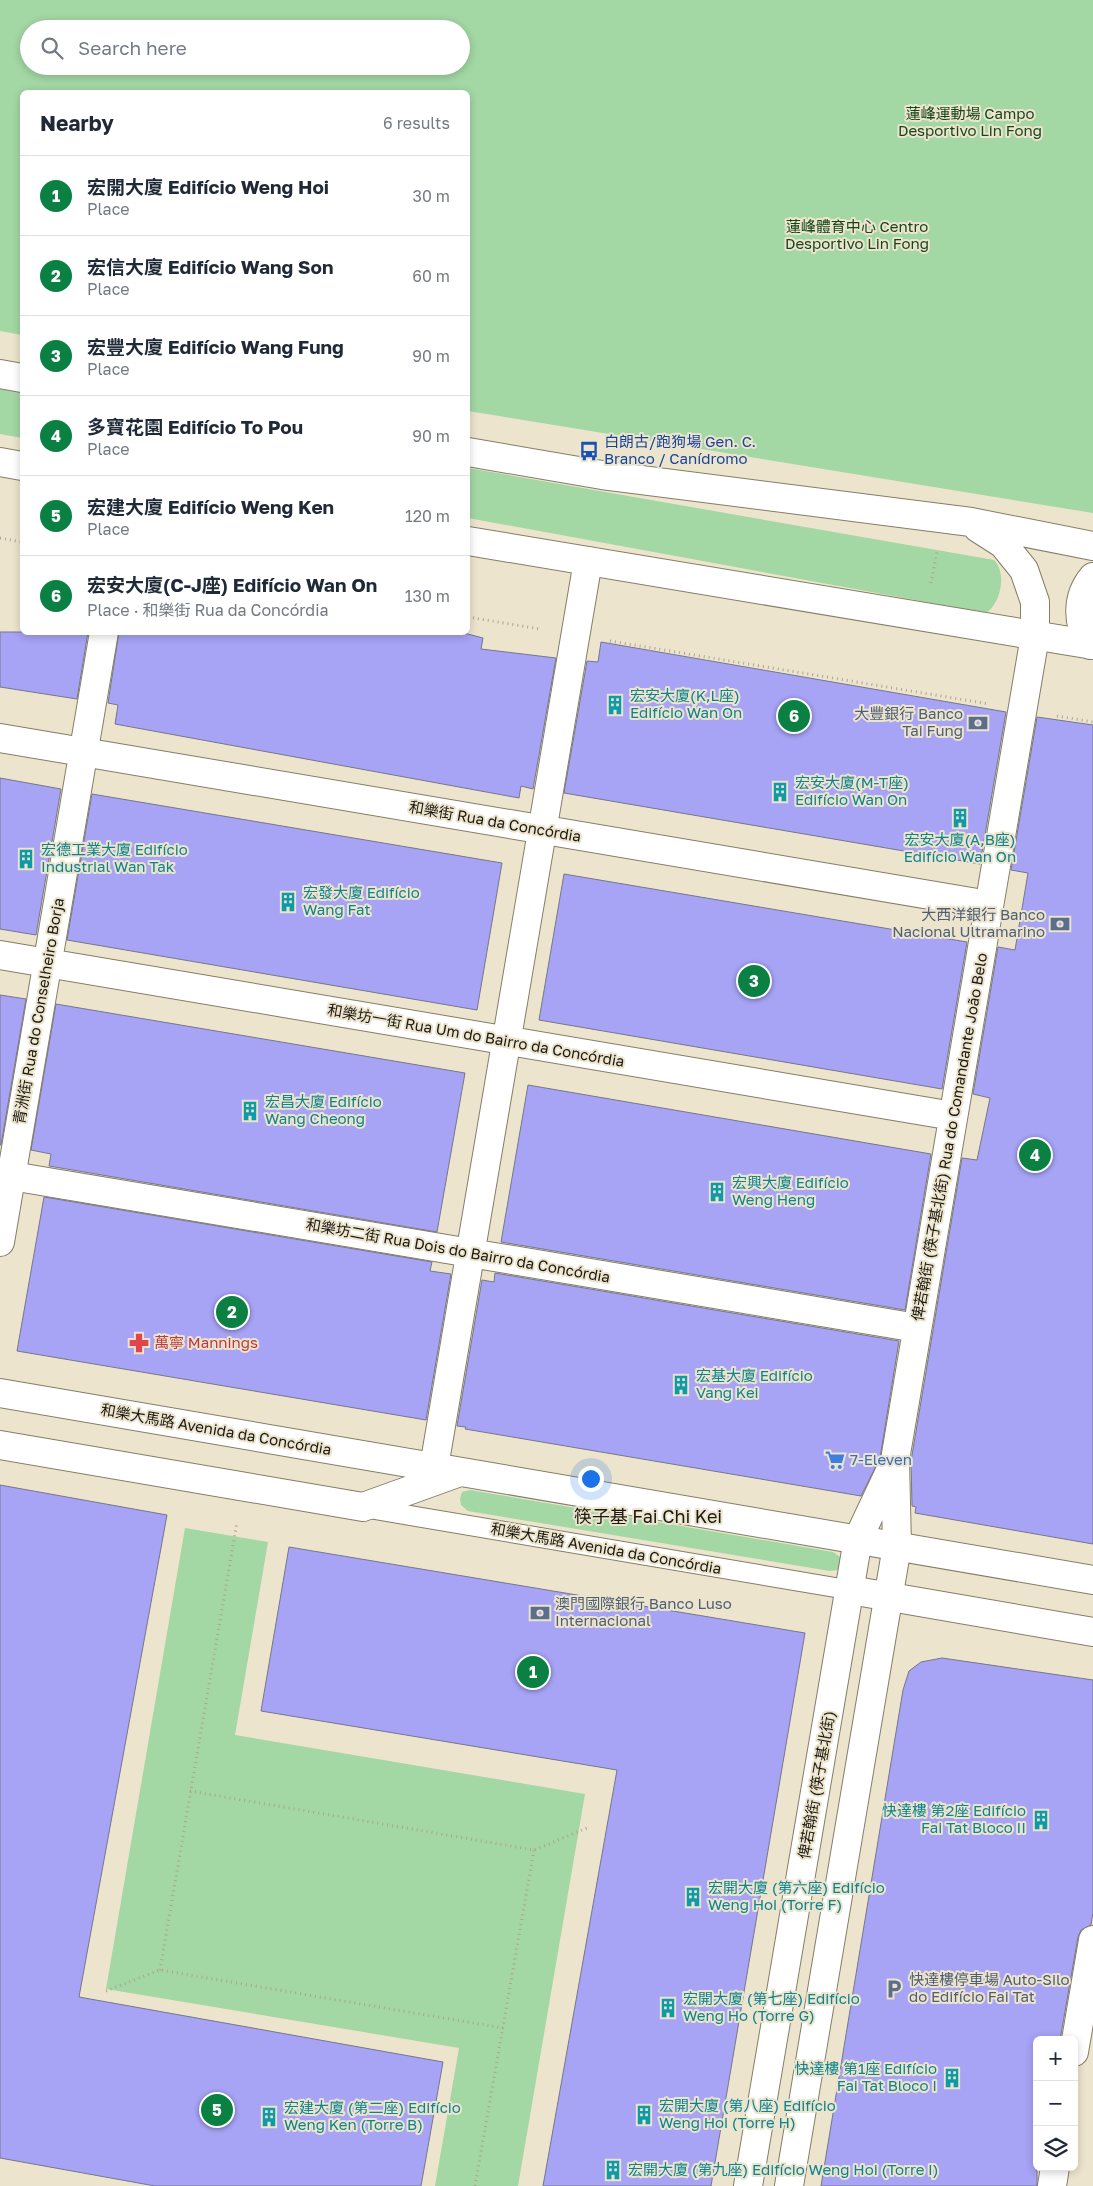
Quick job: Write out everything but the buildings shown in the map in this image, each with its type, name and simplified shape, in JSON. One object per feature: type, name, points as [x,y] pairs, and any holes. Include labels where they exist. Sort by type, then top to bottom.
[{"type":"street","points":[[0,374],[20,378]]},
{"type":"street","points":[[470,452],[602,475],[971,522],[1093,546]]},
{"type":"street","points":[[0,462],[20,466]]},
{"type":"street","name":"俾若翰街 (筷子基北街) Rua do Comandante João Belo","points":[[895,1460],[1034,636],[1035,602],[1024,570],[1003,544],[971,522]]},
{"type":"street","points":[[470,541],[1091,645]]},
{"type":"street","points":[[434,1467],[588,561]]},
{"type":"street","points":[[1091,645],[1082,632],[1080,613],[1082,595],[1093,577]]},
{"type":"street","name":"青洲街 Rua do Conselheiro Borja","points":[[0,1242],[6,1175],[48,963],[103,635]]},
{"type":"street","name":"和樂街 Rua da Concórdia","points":[[0,738],[989,905]]},
{"type":"street","name":"和樂坊一街 Rua Um do Bairro da Concórdia","points":[[0,955],[953,1116]]},
{"type":"street","name":"和樂坊二街 Rua Dois do Bairro da Concórdia","points":[[6,1175],[917,1328]]},
{"type":"street","name":"和樂大馬路 Avenida da Concórdia","points":[[0,1394],[1093,1580]]},
{"type":"street","name":"和樂大馬路 Avenida da Concórdia","points":[[0,1445],[363,1507],[462,1472]]},
{"type":"street","points":[[789,2186],[897,1546],[895,1460]]},
{"type":"street","name":"俾若翰街 (筷子基北街)","points":[[748,2186],[858,1539],[895,1460]]},
{"type":"street","points":[[850,1590],[1093,1632]]},
{"type":"street","points":[[1077,2036],[1093,1940]]},
{"type":"street","points":[[1052,2186],[1054,2171]]},
{"type":"lane","name":"和樂大馬路 Avenida da Concórdia","points":[[363,1507],[850,1590]]},
{"type":"path","points":[[925,618],[943,519]]},
{"type":"path","points":[[0,538],[20,542]]},
{"type":"path","points":[[470,617],[1093,722]]},
{"type":"path","points":[[160,1970],[243,1487]]},
{"type":"path","points":[[190,1791],[534,1850],[587,1828]]},
{"type":"path","points":[[475,2186],[534,1850]]},
{"type":"path","points":[[106,1991],[160,1970],[503,2028]]},
{"type":"green space","name":"蓮峰體育中心 Centro Desportivo Lin Fong","points":[[0,0],[1093,0],[1093,513],[470,411],[470,90],[20,90],[20,335],[0,331]]},
{"type":"green space","points":[[0,386],[20,389],[20,438],[0,434]]},
{"type":"green space","points":[[470,468],[994,560],[1000,572],[999,595],[986,613],[470,518]]},
{"type":"green space","points":[[470,1490],[833,1552],[840,1557],[842,1563],[838,1570],[830,1571],[468,1511],[461,1505],[460,1499],[462,1492]]},
{"type":"green space","points":[[185,1528],[268,1542],[235,1735],[585,1794],[518,2186],[435,2186],[459,2048],[106,1989]]},
{"type":"place","name":"白朗古/跑狗場 Gen. C. Branco / Canídromo","points":[[589,451]]},
{"type":"place","name":"宏安大廈(K,L座) Edifício Wan On","points":[[615,705]]},
{"type":"place","name":"宏安大廈(C-J座) Edifício Wan On","points":[[794,716]]},
{"type":"place","name":"大豐銀行 Banco Tai Fung","points":[[978,723]]},
{"type":"place","name":"宏安大廈(M-T座) Edifício Wan On","points":[[780,792]]},
{"type":"place","name":"宏安大廈(A,B座) Edifício Wan On","points":[[960,818]]},
{"type":"place","name":"宏德工業大廈 Edifício Industrial Wan Tak","points":[[26,859]]},
{"type":"place","name":"宏發大廈 Edifício Wang Fat","points":[[288,902]]},
{"type":"place","name":"大西洋銀行 Banco Nacional Ultramarino","points":[[1060,924]]},
{"type":"place","name":"宏豐大廈 Edifício Wang Fung","points":[[754,981]]},
{"type":"place","name":"宏昌大廈 Edifício Wang Cheong","points":[[250,1111]]},
{"type":"place","name":"多寶花園 Edifício To Pou","points":[[1035,1155]]},
{"type":"place","name":"宏興大廈 Edifício Weng Heng","points":[[717,1192]]},
{"type":"place","name":"宏信大廈 Edifício Wang Son","points":[[232,1312]]},
{"type":"place","name":"萬寧 Mannings","points":[[139,1343]]},
{"type":"place","name":"宏基大廈 Edifício Vang Kei","points":[[681,1385]]},
{"type":"place","name":"7-Eleven","points":[[835,1460]]},
{"type":"place","name":"澳門國際銀行 Banco Luso Internacional","points":[[540,1613]]},
{"type":"place","name":"宏開大廈 Edifício Weng Hoi","points":[[533,1672]]},
{"type":"place","name":"快達樓 第2座 Edifício Fai Tat Bloco II","points":[[1041,1820]]},
{"type":"place","name":"宏開大廈 (第六座) Edifício Weng Hoi (Torre F)","points":[[693,1897]]},
{"type":"place","name":"快達樓停車場 Auto-Silo do Edifício Fai Tat","points":[[894,1989]]},
{"type":"place","name":"宏開大廈 (第七座) Edifício Weng Ho (Torre G)","points":[[668,2008]]},
{"type":"place","name":"快達樓 第1座 Edifício Fai Tat Bloco I","points":[[952,2078]]},
{"type":"place","name":"宏建大廈 Edifício Weng Ken","points":[[217,2110]]},
{"type":"place","name":"宏開大廈 (第八座) Edifício Weng Hoi (Torre H)","points":[[644,2115]]},
{"type":"place","name":"宏建大廈 (第二座) Edifício Weng Ken (Torre B)","points":[[269,2117]]},
{"type":"place","name":"宏開大廈 (第九座) Edifício Weng Hoi (Torre I)","points":[[613,2170]]},
{"type":"district","name":"筷子基 Fai Chi Kei","points":[[648,1517]]},
{"type":"park label","name":"蓮峰運動場 Campo Desportivo Lin Fong","points":[[970,122]]}]
